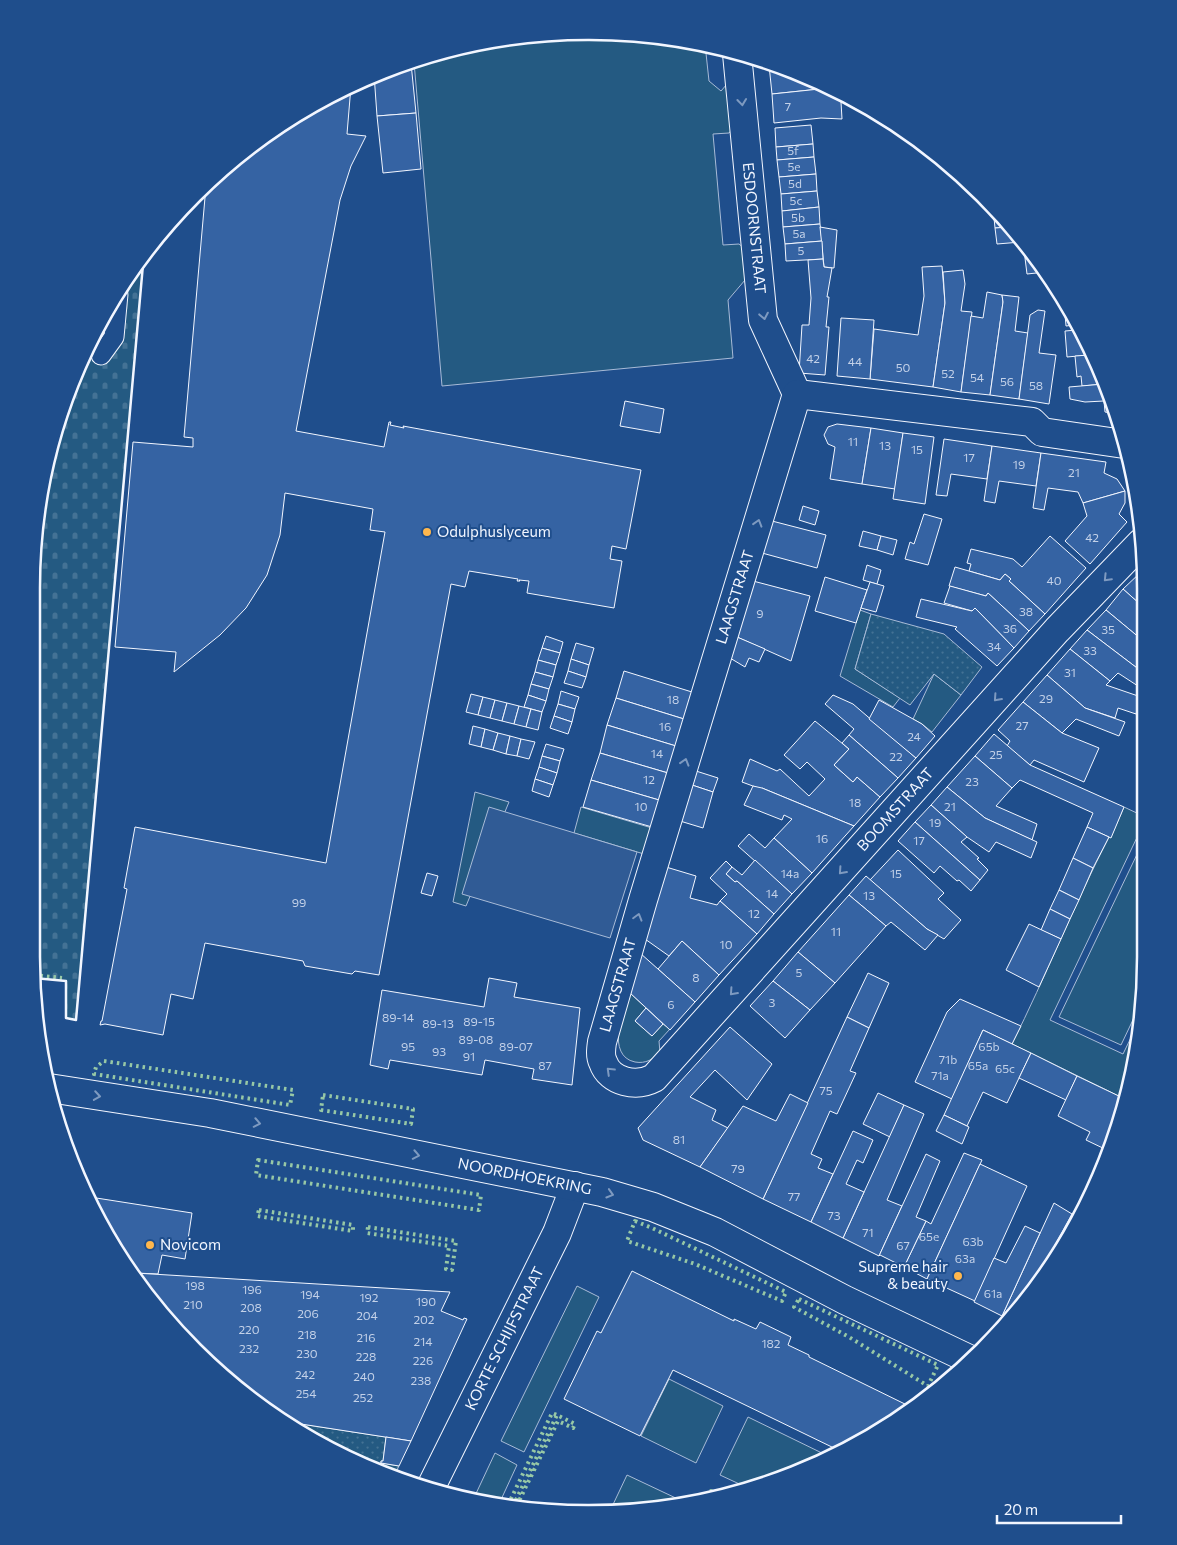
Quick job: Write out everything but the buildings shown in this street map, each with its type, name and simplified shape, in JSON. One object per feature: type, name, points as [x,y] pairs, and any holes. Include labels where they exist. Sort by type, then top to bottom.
[{"type":"street","name":"ESDOORNSTRAAT","points":[[738,61],[763,320],[797,394]]},
{"type":"street","points":[[797,394],[1032,422],[1042,432],[1117,443]]},
{"type":"street","name":"LAAGSTRAAT","points":[[654,1078],[637,1084],[614,1076],[602,1062],[602,1042],[643,900],[797,394]]},
{"type":"street","name":"BOOMSTRAAT","points":[[654,1078],[1058,630],[1136,549]]},
{"type":"street","name":"NOORDHOEKRING","points":[[57,1089],[210,1114],[575,1186],[653,1207],[715,1232],[960,1359]]},
{"type":"street","name":"KORTE SCHIJFSTRAAT","points":[[433,1482],[557,1233],[575,1186]]},
{"type":"lane","points":[[101,355],[114,337],[117,308]]},
{"type":"green space","points":[[588,40],[660,45],[706,53],[709,81],[721,91],[739,70],[743,116],[729,133],[713,134],[723,245],[739,244],[749,252],[751,273],[728,300],[733,358],[442,386],[415,68],[481,51],[517,45]]},
{"type":"green space","points":[[143,269],[76,1020],[66,1018],[66,981],[41,979],[41,553],[51,481],[69,412],[82,379],[113,314]]},
{"type":"green space","points":[[860,610],[871,614],[855,669],[900,698],[893,707],[840,676]]},
{"type":"green space","points":[[871,614],[944,634],[982,667],[961,695],[934,674],[910,705],[855,669]]},
{"type":"green space","points":[[934,674],[961,695],[932,732],[913,719]]},
{"type":"green space","points":[[475,792],[509,802],[466,906],[453,902]]},
{"type":"green space","points":[[581,807],[652,828],[644,854],[574,833]]},
{"type":"green space","points":[[1124,807],[1137,813],[1137,837],[1050,1020],[1123,1054],[1130,1039],[1119,1096],[1012,1044],[1084,888],[1109,837],[1111,837]]},
{"type":"green space","points":[[1137,854],[1136,992],[1133,1020],[1121,1045],[1059,1017]]},
{"type":"green space","points":[[629,992],[646,1008],[635,1021],[652,1036],[663,1024],[670,1029],[659,1041],[660,1053],[646,1062],[635,1062],[626,1058],[621,1051],[618,1032]]},
{"type":"green space","points":[[577,1286],[599,1297],[524,1452],[501,1441]]},
{"type":"green space","points":[[669,1379],[723,1406],[696,1463],[641,1436]]},
{"type":"green space","points":[[748,1417],[821,1453],[765,1476],[738,1484],[720,1475]]},
{"type":"green space","points":[[301,1424],[386,1437],[383,1461],[381,1463],[399,1466],[397,1470],[379,1463]]},
{"type":"green space","points":[[495,1453],[517,1465],[502,1498],[476,1493]]},
{"type":"green space","points":[[627,1475],[675,1498],[624,1504],[613,1504]]},
{"type":"shaded area","points":[[489,807],[637,852],[610,938],[462,894]]},
{"type":"hedge","points":[[41,976],[62,978]]},
{"type":"hedge","points":[[104,1061],[293,1090],[290,1105],[94,1074],[96,1067],[104,1061]]},
{"type":"hedge","points":[[323,1095],[413,1109],[411,1124],[321,1110],[323,1095]]},
{"type":"hedge","points":[[258,1160],[481,1195],[479,1210],[256,1175],[258,1160]]},
{"type":"hedge","points":[[259,1210],[353,1225],[353,1231],[257,1216],[259,1210]]},
{"type":"hedge","points":[[635,1221],[786,1292],[782,1301],[695,1264],[627,1241],[635,1221]]},
{"type":"hedge","points":[[368,1227],[456,1241],[452,1270],[446,1269],[449,1246],[367,1233],[368,1227]]},
{"type":"hedge","points":[[799,1299],[938,1365],[928,1386],[849,1337],[794,1307],[799,1299]]},
{"type":"hedge","points":[[511,1499],[552,1413],[557,1415]]},
{"type":"hedge","points":[[516,1500],[557,1415],[575,1424],[573,1428],[558,1421],[519,1500]]},
{"type":"wall","points":[[41,979],[66,981],[66,1018],[76,1020],[143,269]]},
{"type":"place","name":"Odulphuslyceum","points":[[427,532]]},
{"type":"place","name":"Novicom","points":[[150,1245]]},
{"type":"place","name":"Supreme hair & beauty","points":[[958,1276]]}]
